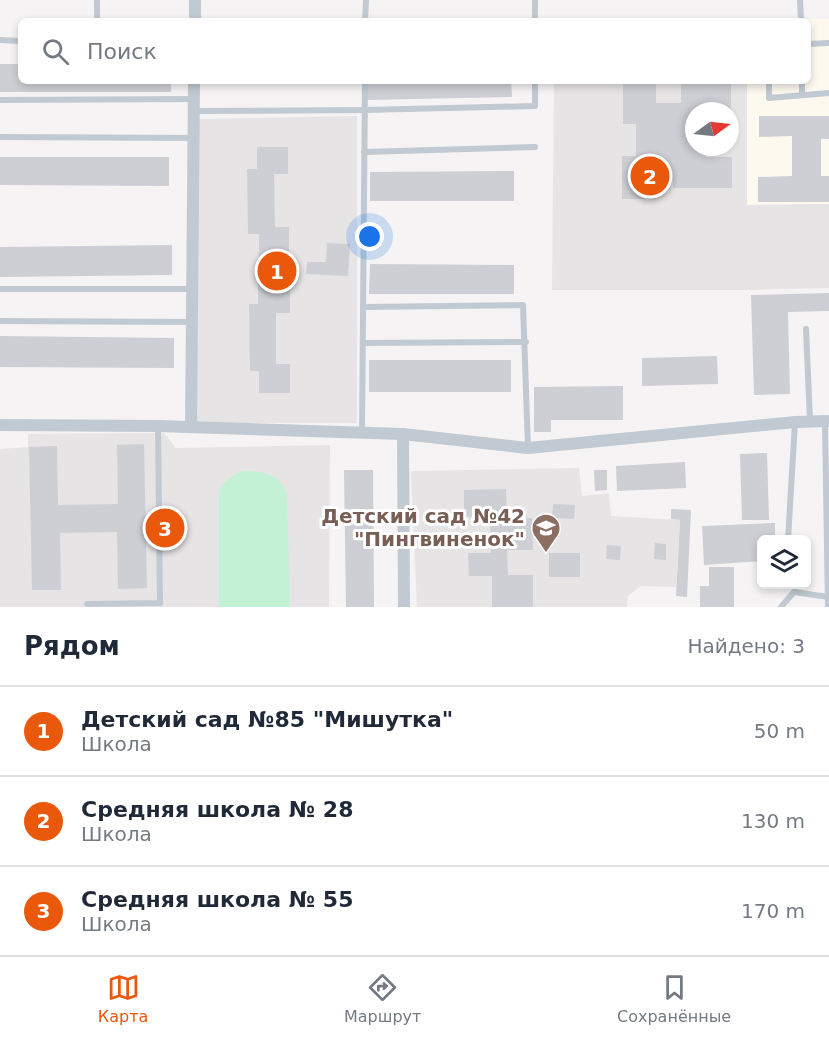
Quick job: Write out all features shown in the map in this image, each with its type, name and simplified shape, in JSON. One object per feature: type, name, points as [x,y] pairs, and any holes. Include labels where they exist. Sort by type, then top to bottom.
[{"type":"street","points":[[195,0],[195,18]]},
{"type":"street","points":[[191,427],[194,84]]},
{"type":"street","points":[[0,425],[158,426],[362,432],[403,434],[528,448],[827,421]]},
{"type":"street","points":[[403,434],[404,607]]},
{"type":"lane","points":[[97,0],[97,18]]},
{"type":"lane","points":[[365,18],[366,0]]},
{"type":"lane","points":[[535,0],[535,18]]},
{"type":"lane","points":[[801,0],[801,18]]},
{"type":"lane","points":[[0,40],[18,40]]},
{"type":"lane","points":[[811,44],[829,43]]},
{"type":"lane","points":[[362,432],[365,84]]},
{"type":"lane","points":[[0,100],[365,110],[535,106],[535,84]]},
{"type":"lane","points":[[769,84],[769,98],[829,93]]},
{"type":"lane","points":[[802,84],[802,95]]},
{"type":"lane","points":[[0,137],[194,138]]},
{"type":"lane","points":[[364,152],[535,147]]},
{"type":"lane","points":[[0,289],[192,289]]},
{"type":"lane","points":[[363,307],[524,305],[528,448]]},
{"type":"lane","points":[[0,321],[192,322]]},
{"type":"lane","points":[[806,329],[810,422]]},
{"type":"lane","points":[[363,343],[526,342]]},
{"type":"lane","points":[[827,421],[828,607]]},
{"type":"lane","points":[[788,535],[795,423]]},
{"type":"lane","points":[[87,604],[160,603],[158,426]]},
{"type":"lane","points":[[794,592],[829,597]]},
{"type":"lane","points":[[781,607],[794,592]]},
{"type":"shaded area","points":[[811,19],[829,19],[829,204],[747,205],[747,84],[811,84]]},
{"type":"shaded area","points":[[554,84],[747,84],[747,205],[829,204],[829,288],[552,290]]},
{"type":"shaded area","points":[[357,116],[357,423],[196,423],[199,119]]},
{"type":"shaded area","points":[[164,433],[176,448],[330,445],[329,607],[0,607],[0,449],[28,447],[28,434]]},
{"type":"shaded area","name":"Детский сад №42 \"Пингвиненок\"","points":[[579,468],[582,496],[609,493],[611,516],[680,520],[676,587],[641,586],[628,596],[627,607],[417,607],[411,471]]},
{"type":"green space","points":[[243,471],[271,475],[281,482],[287,495],[290,607],[219,607],[219,490],[236,474]]},
{"type":"building","points":[[0,64],[18,64],[18,84],[171,84],[171,92],[0,92]]},
{"type":"building","points":[[366,84],[511,84],[512,97],[367,100]]},
{"type":"building","points":[[623,84],[656,84],[656,103],[681,103],[681,84],[731,84],[731,102],[685,102],[685,156],[732,157],[732,188],[673,188],[673,171],[657,171],[656,199],[622,199],[622,156],[636,156],[636,124],[623,124]]},
{"type":"building","points":[[759,116],[829,116],[829,139],[821,139],[821,176],[829,176],[829,202],[758,202],[758,177],[792,176],[792,136],[759,137]]},
{"type":"building","points":[[257,147],[288,147],[288,174],[274,174],[275,227],[289,227],[289,257],[259,257],[259,234],[248,234],[247,169],[257,169]]},
{"type":"building","points":[[0,157],[169,157],[169,186],[0,185]]},
{"type":"building","points":[[514,171],[514,201],[370,201],[370,172]]},
{"type":"building","points":[[327,243],[350,244],[348,276],[306,274],[307,262],[326,262]]},
{"type":"building","points":[[172,245],[172,275],[0,277],[0,247]]},
{"type":"building","points":[[370,264],[514,265],[514,294],[369,294]]},
{"type":"building","points":[[258,281],[290,281],[290,313],[276,313],[276,364],[290,364],[290,393],[259,393],[259,371],[250,371],[249,304],[258,304]]},
{"type":"building","points":[[829,293],[829,311],[788,312],[790,394],[754,395],[751,295]]},
{"type":"building","points":[[0,336],[174,338],[174,368],[0,367]]},
{"type":"building","points":[[717,356],[718,384],[642,386],[642,358]]},
{"type":"building","points":[[369,360],[511,360],[511,392],[369,392]]},
{"type":"building","points":[[623,386],[623,420],[551,420],[551,432],[534,432],[534,387]]},
{"type":"building","points":[[144,444],[147,588],[118,589],[117,532],[60,533],[61,590],[32,590],[29,447],[57,446],[58,505],[118,504],[117,445]]},
{"type":"building","points":[[767,453],[769,520],[742,520],[740,454]]},
{"type":"building","points":[[685,462],[686,488],[617,491],[616,466]]},
{"type":"building","points":[[344,470],[373,470],[374,607],[346,607]]},
{"type":"building","points":[[594,470],[607,470],[607,490],[595,491]]},
{"type":"building","points":[[506,489],[507,519],[532,518],[533,550],[507,550],[508,575],[533,575],[533,607],[492,607],[492,576],[469,576],[468,553],[491,553],[490,516],[464,517],[464,490]]},
{"type":"building","points":[[553,504],[575,505],[574,519],[552,518]]},
{"type":"building","points":[[671,509],[691,510],[687,597],[676,596],[680,520],[671,519]]},
{"type":"building","points":[[775,523],[775,535],[757,535],[757,561],[704,565],[702,526]]},
{"type":"building","points":[[655,543],[666,544],[666,560],[654,559]]},
{"type":"building","points":[[607,545],[621,546],[620,560],[606,559]]},
{"type":"building","points":[[549,553],[580,553],[580,577],[549,577]]},
{"type":"building","points":[[709,567],[734,567],[734,607],[700,607],[700,586],[709,586]]},
{"type":"place","name":"Средняя школа № 28","points":[[650,176]]},
{"type":"place","name":"Детский сад №85 \"Мишутка\"","points":[[277,271]]},
{"type":"place","name":"Средняя школа № 55","points":[[165,528]]},
{"type":"place","name":"Детский сад №42 \"Пингвиненок\"","points":[[546,554]]}]
